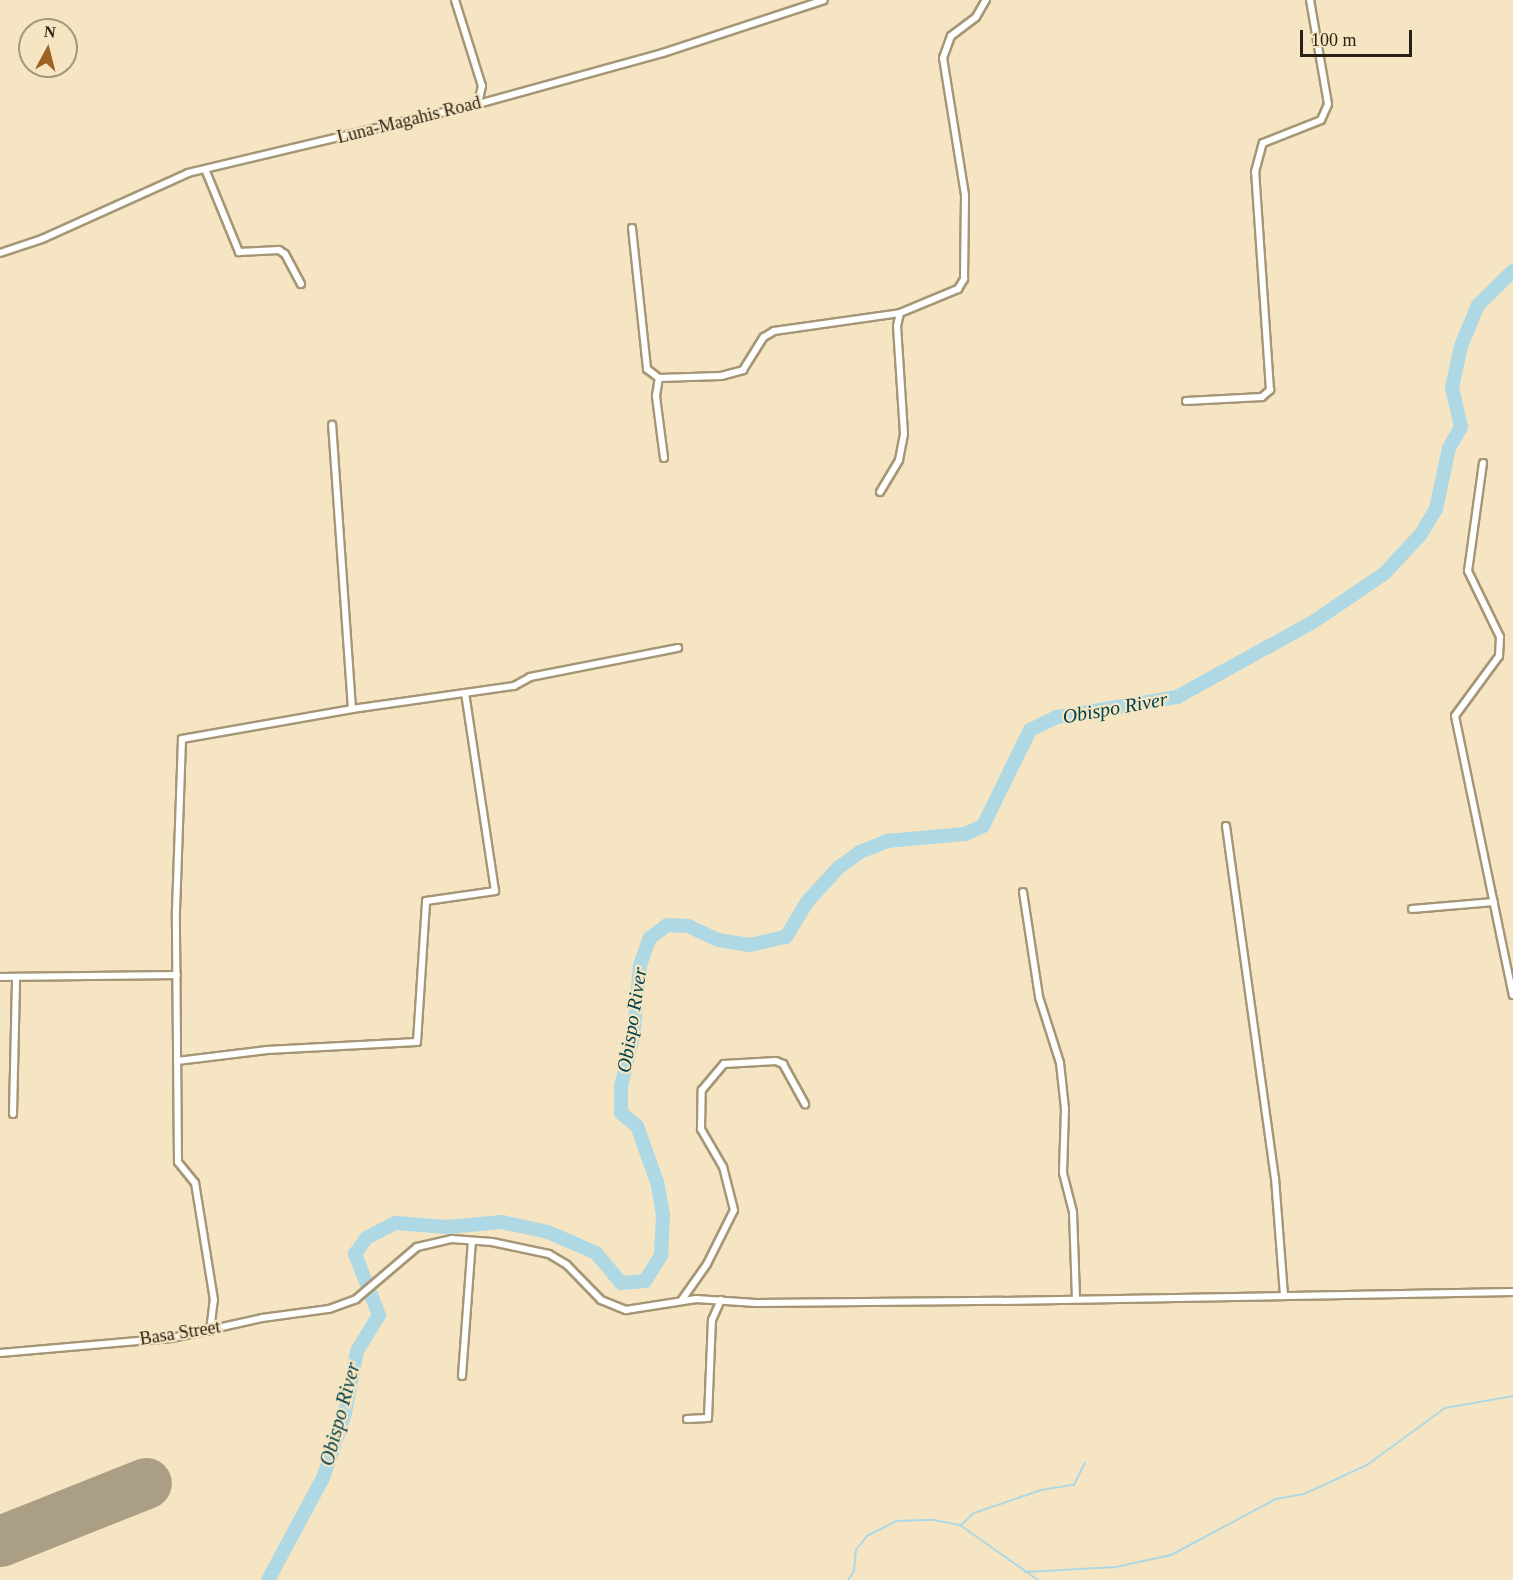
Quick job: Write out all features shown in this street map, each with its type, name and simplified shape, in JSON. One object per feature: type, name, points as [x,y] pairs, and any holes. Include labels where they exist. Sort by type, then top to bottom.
[{"type":"street","points":[[455,0],[482,86],[478,104]]},
{"type":"street","name":"Luna-Magahis Road","points":[[0,254],[205,169],[478,104],[663,53],[824,0]]},
{"type":"street","points":[[632,228],[647,369],[659,378],[722,376],[744,370],[764,337],[774,331],[900,313],[958,289],[964,279],[965,195],[943,58],[951,36],[976,17],[986,0]]},
{"type":"street","points":[[1186,401],[1262,397],[1270,390],[1255,172],[1263,142],[1321,120],[1328,104],[1310,0]]},
{"type":"street","points":[[205,169],[239,252],[279,250],[285,254],[301,284]]},
{"type":"street","points":[[880,492],[899,460],[904,434],[897,326],[900,313]]},
{"type":"street","points":[[659,378],[656,396],[664,459]]},
{"type":"street","points":[[332,425],[352,709]]},
{"type":"street","points":[[1483,462],[1467,571],[1500,637],[1499,656],[1455,716],[1513,995]]},
{"type":"street","points":[[210,1331],[214,1300],[195,1183],[178,1162],[177,975],[182,739],[352,709],[514,686],[530,677],[678,648]]},
{"type":"street","points":[[177,1061],[267,1050],[417,1042],[426,901],[495,891],[465,693]]},
{"type":"street","points":[[1226,826],[1275,1178],[1284,1296]]},
{"type":"street","points":[[1023,892],[1039,997],[1060,1063],[1065,1109],[1063,1173],[1073,1212],[1076,1298]]},
{"type":"street","points":[[1412,909],[1494,902]]},
{"type":"street","points":[[0,977],[177,975]]},
{"type":"street","points":[[13,1114],[16,977]]},
{"type":"street","points":[[681,1301],[707,1264],[734,1210],[723,1167],[701,1129],[702,1090],[724,1064],[776,1061],[783,1064],[805,1104]]},
{"type":"street","name":"Basa Street","points":[[0,1353],[172,1338],[261,1318],[329,1309],[356,1299],[417,1247],[452,1239],[472,1241]]},
{"type":"street","points":[[462,1376],[472,1241],[549,1254],[567,1265],[590,1292],[615,1309],[657,1308],[681,1301],[721,1300],[756,1303],[1513,1292]]},
{"type":"street","points":[[687,1419],[708,1418],[712,1320],[721,1300]]},
{"type":"waterway","name":"Obispo River","points":[[268,1580],[323,1478],[345,1413],[357,1351],[379,1315],[355,1254],[366,1238],[396,1223],[447,1227],[502,1222],[548,1232],[596,1253],[621,1283],[645,1281],[661,1255],[663,1215],[657,1182],[637,1126],[621,1113],[621,1087],[634,1031],[640,965],[650,938],[667,925],[688,926],[718,940],[750,945],[786,937],[807,902],[838,868],[860,852],[887,841],[965,834],[983,826],[1030,730],[1057,717],[1177,697],[1313,622],[1385,573],[1421,534],[1436,509],[1449,448],[1461,427],[1452,388],[1461,346],[1478,305],[1513,271]]},
{"type":"waterway","points":[[1025,1572],[1116,1567],[1171,1555],[1276,1499],[1304,1494],[1367,1465],[1445,1408],[1513,1396]]},
{"type":"waterway","points":[[961,1525],[974,1513],[1041,1490],[1074,1485],[1085,1462]]},
{"type":"waterway","points":[[848,1580],[854,1571],[856,1550],[867,1536],[896,1521],[934,1520],[960,1525],[1038,1580]]},
{"type":"runway","points":[[0,1541],[146,1483]]}]
